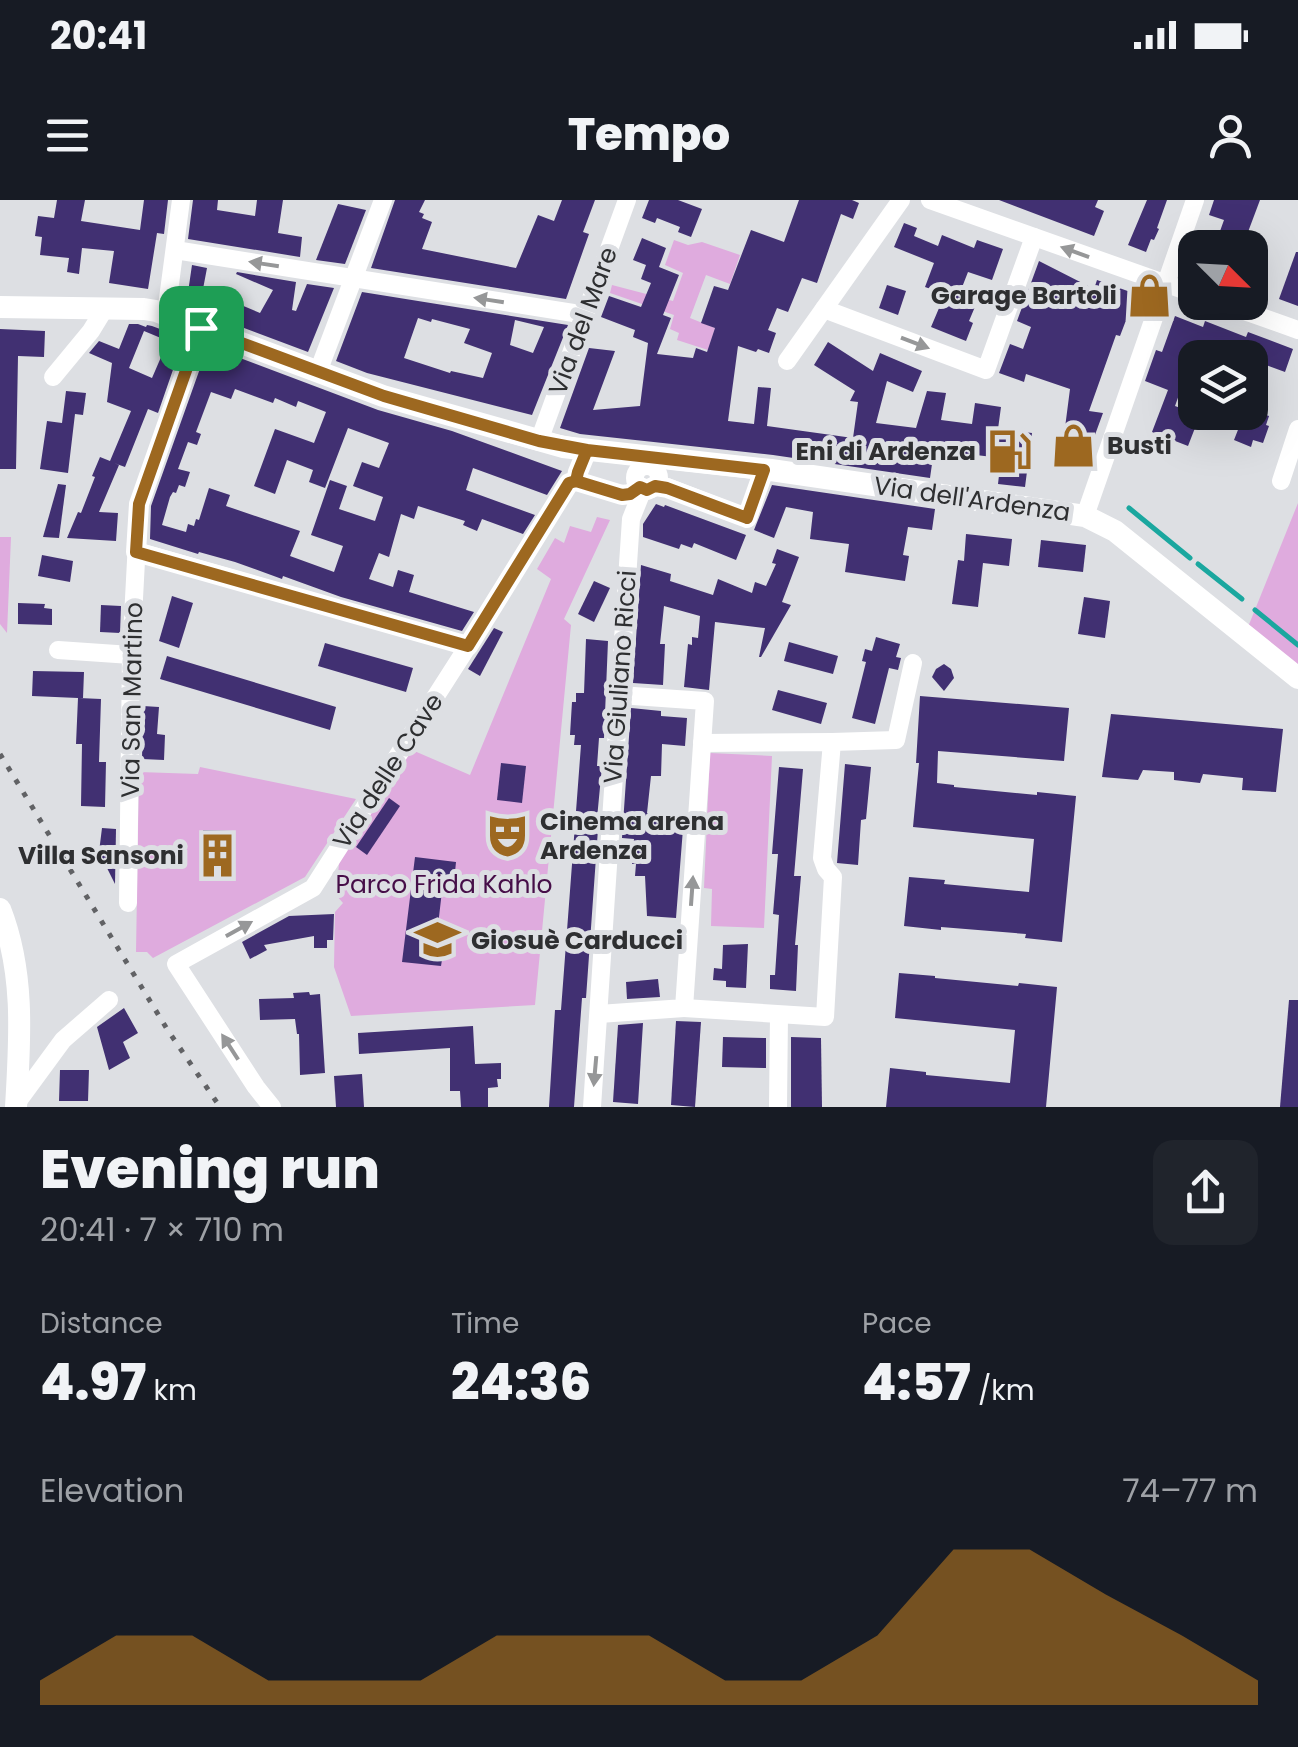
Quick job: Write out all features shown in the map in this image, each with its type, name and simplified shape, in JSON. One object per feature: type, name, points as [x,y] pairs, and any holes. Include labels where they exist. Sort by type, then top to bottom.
[{"type":"main road","points":[[0,307],[144,309],[166,314],[401,401],[539,441],[579,463]]},
{"type":"main road","name":"Via dell'Ardenza","points":[[579,463],[649,474],[768,470],[1086,516],[1115,531],[1298,678]]},
{"type":"main road","points":[[0,909],[13,948],[18,980],[16,1106]]},
{"type":"street","points":[[166,314],[181,200]]},
{"type":"street","points":[[318,372],[383,200]]},
{"type":"street","name":"Via del Mare","points":[[539,441],[627,200]]},
{"type":"street","points":[[787,360],[901,200]]},
{"type":"street","points":[[930,200],[1178,288]]},
{"type":"street","points":[[1086,516],[1195,200]]},
{"type":"street","points":[[824,308],[986,370],[1034,237]]},
{"type":"street","points":[[174,250],[586,315]]},
{"type":"street","points":[[53,377],[105,308]]},
{"type":"street","points":[[1268,320],[1298,330]]},
{"type":"street","name":"Via San Martino","points":[[128,903],[131,655],[139,504],[201,328]]},
{"type":"street","points":[[1280,481],[1298,428]]},
{"type":"street","points":[[579,463],[622,495],[630,494],[649,474],[667,488],[747,518],[768,470]]},
{"type":"street","name":"Via delle Cave","points":[[272,1107],[176,964],[312,888],[468,646],[579,463]]},
{"type":"street","name":"Via Giuliano Ricci","points":[[592,1107],[630,520],[649,474]]},
{"type":"street","points":[[136,552],[468,646]]},
{"type":"street","points":[[58,650],[131,655]]},
{"type":"street","points":[[702,743],[896,740],[913,662]]},
{"type":"street","points":[[618,694],[705,701],[684,1008]]},
{"type":"street","points":[[600,1014],[684,1008],[825,1017],[832,877],[822,858],[832,742]]},
{"type":"street","points":[[16,1106],[63,1040],[109,1000]]},
{"type":"street","points":[[778,1107],[779,1014]]},
{"type":"green space","points":[[674,240],[688,245],[702,242],[740,255],[730,284],[706,275],[690,318],[715,328],[708,350],[677,340],[679,333],[670,329],[674,315],[610,293],[612,285],[673,301],[683,273],[665,265]]},
{"type":"green space","points":[[1298,503],[1298,667],[1248,627]]},
{"type":"green space","name":"Parco Frida Kahlo","points":[[597,517],[610,520],[564,619],[571,625],[535,1005],[351,1016],[334,967],[335,912],[343,903],[336,895],[340,853],[412,750],[470,775],[551,579],[537,569],[555,538],[564,543],[570,526],[591,532]]},
{"type":"green space","points":[[0,537],[11,537],[7,633],[0,624]]},
{"type":"green space","points":[[710,753],[772,756],[764,928],[711,926],[712,889],[704,888]]},
{"type":"green space","points":[[200,767],[356,799],[305,877],[153,958],[147,952],[136,952],[139,772],[198,774]]},
{"type":"building","points":[[57,200],[85,200],[81,221],[140,230],[144,200],[168,200],[164,234],[157,233],[148,289],[109,283],[114,251],[82,248],[79,274],[67,272],[69,258],[40,255],[42,237],[35,236],[38,216],[54,218]]},
{"type":"building","points":[[193,200],[218,200],[217,210],[255,216],[257,200],[283,200],[278,233],[302,237],[300,257],[188,239]]},
{"type":"building","points":[[395,200],[425,200],[419,212],[432,222],[422,249],[516,268],[538,215],[554,221],[562,200],[595,200],[583,232],[589,234],[566,299],[371,268]]},
{"type":"building","points":[[649,200],[678,200],[702,209],[691,237],[678,232],[680,227],[657,218],[655,223],[642,218]]},
{"type":"building","points":[[799,200],[859,203],[853,219],[841,214],[817,283],[802,278],[788,312],[777,308],[768,330],[776,333],[769,353],[738,346],[728,421],[754,424],[758,387],[771,388],[767,426],[853,438],[858,402],[850,401],[855,391],[814,365],[828,342],[873,371],[880,353],[922,371],[913,392],[887,381],[876,423],[916,428],[927,391],[946,393],[941,420],[972,424],[975,403],[1001,407],[998,429],[1032,433],[1025,487],[998,484],[1001,458],[934,450],[930,478],[773,455],[580,434],[560,428],[589,348],[615,351],[593,410],[640,406],[648,343],[633,337],[635,330],[601,317],[609,296],[641,307],[651,283],[641,279],[646,265],[633,260],[642,238],[666,248],[659,267],[679,275],[663,315],[671,318],[657,354],[693,358],[696,348],[707,352],[715,328],[701,323],[714,286],[728,290],[751,230],[784,242]]},
{"type":"building","points":[[999,200],[1098,200],[1095,207],[1104,211],[1094,236]]},
{"type":"building","points":[[1147,200],[1167,200],[1159,229],[1146,252],[1128,245]]},
{"type":"building","points":[[1214,200],[1260,200],[1249,230],[1220,230],[1224,220],[1209,215]]},
{"type":"building","points":[[338,204],[366,210],[345,264],[316,260]]},
{"type":"building","points":[[904,223],[917,228],[914,236],[938,246],[942,235],[974,248],[977,240],[1003,249],[992,280],[968,272],[959,295],[977,302],[966,341],[931,327],[945,294],[925,287],[934,263],[894,247]]},
{"type":"building","points":[[1298,252],[1298,306],[1279,299]]},
{"type":"building","points":[[1039,261],[1094,289],[1097,280],[1136,294],[1120,336],[1116,335],[1089,411],[1103,413],[1092,443],[1087,443],[1083,454],[1062,451],[1070,389],[1026,374],[1024,382],[999,373],[1010,344],[1023,349],[1031,327],[1017,321]]},
{"type":"building","points":[[192,265],[207,268],[203,289],[260,313],[273,290],[237,272],[296,282],[292,310],[296,311],[307,284],[334,288],[308,352],[186,306]]},
{"type":"building","points":[[887,285],[906,291],[898,315],[879,308]]},
{"type":"building","points":[[362,292],[568,325],[532,415],[367,373],[336,361]],"holes":[[[418,318],[470,329],[464,343],[492,353],[483,378],[450,373],[404,358]],[[515,320],[544,327],[533,353],[510,345]]]},
{"type":"building","points":[[1175,316],[1203,327],[1205,321],[1246,337],[1248,332],[1293,349],[1285,372],[1268,366],[1268,340],[1178,340],[1175,406],[1178,430],[1194,430],[1188,446],[1152,432],[1168,390],[1145,381],[1156,350],[1162,352]]},
{"type":"building","points":[[129,324],[152,326],[184,338],[158,413],[148,409],[125,467],[114,463],[119,465],[99,512],[118,513],[116,541],[67,538],[78,512],[81,513],[100,457],[110,461],[131,411],[107,402],[112,363],[89,353],[99,341],[119,349]],"holes":[[[144,331],[168,341],[152,378],[129,368]]]},
{"type":"building","points":[[0,329],[45,331],[44,357],[18,356],[16,469],[0,469]]},
{"type":"building","points":[[208,346],[378,410],[452,431],[562,471],[547,495],[473,468],[466,490],[535,515],[523,534],[482,519],[477,531],[463,525],[465,521],[418,506],[414,519],[401,514],[389,557],[379,553],[369,579],[393,587],[398,570],[414,575],[409,592],[474,612],[462,631],[150,539],[151,506]],"holes":[[[235,389],[273,403],[275,398],[296,407],[298,401],[326,412],[314,443],[275,429],[254,486],[275,494],[287,460],[313,470],[309,482],[325,488],[348,428],[389,443],[379,468],[362,462],[353,486],[383,497],[375,521],[339,509],[347,486],[330,480],[311,535],[343,546],[334,572],[290,556],[300,531],[226,506],[230,495],[209,488],[194,526],[188,524],[186,532],[162,525],[173,492],[179,485],[185,487],[190,472],[178,469],[188,442],[197,445],[201,434],[196,432],[211,392],[231,399]]]},
{"type":"building","points":[[66,391],[86,393],[83,415],[75,414],[68,473],[40,469],[47,421],[62,423]]},
{"type":"building","points":[[1238,430],[1268,430],[1263,443],[1253,440],[1251,447],[1234,440]]},
{"type":"building","points":[[58,484],[66,485],[59,538],[43,537]]},
{"type":"building","points":[[772,485],[935,509],[932,530],[908,527],[903,555],[909,556],[905,581],[845,572],[849,544],[810,539],[813,512],[786,507],[774,538],[754,530]]},
{"type":"building","points":[[656,504],[746,535],[736,560],[694,543],[692,548],[681,544],[679,549],[643,537],[643,524]]},
{"type":"building","points":[[966,534],[1012,539],[1009,566],[983,563],[978,607],[952,604],[958,560],[964,561]]},
{"type":"building","points":[[1041,540],[1086,545],[1083,572],[1038,567]]},
{"type":"building","points":[[777,549],[799,557],[782,602],[791,605],[761,657],[765,628],[715,622],[709,690],[684,687],[688,644],[692,645],[692,637],[698,638],[700,616],[664,606],[660,644],[665,644],[663,685],[633,683],[641,565],[671,574],[670,581],[713,595],[718,579],[752,593],[755,582],[766,586],[776,564],[772,563]]},
{"type":"building","points":[[42,555],[73,561],[70,582],[38,576]]},
{"type":"building","points":[[594,581],[610,588],[594,622],[578,614]]},
{"type":"building","points":[[172,596],[193,603],[179,648],[159,641]]},
{"type":"building","points":[[1084,597],[1110,601],[1105,638],[1078,634]]},
{"type":"building","points":[[18,603],[45,604],[44,608],[52,609],[52,625],[18,624]]},
{"type":"building","points":[[101,605],[121,606],[120,633],[100,632]]},
{"type":"building","points":[[494,628],[503,632],[480,676],[468,669]]},
{"type":"building","points":[[876,637],[900,644],[896,657],[901,658],[898,670],[889,668],[875,724],[852,718],[866,662],[862,661],[865,649],[872,651]]},
{"type":"building","points":[[586,639],[608,641],[604,738],[599,738],[597,766],[602,766],[586,998],[582,998],[574,1107],[549,1107],[555,1010],[561,1010],[581,745],[574,745],[575,735],[570,735],[572,702],[576,702],[576,693],[584,693]]},
{"type":"building","points":[[789,642],[838,656],[833,674],[784,661]]},
{"type":"building","points":[[325,643],[413,668],[406,692],[318,666]]},
{"type":"building","points":[[167,656],[336,707],[330,730],[160,679]]},
{"type":"building","points":[[944,664],[954,678],[944,691],[932,677]]},
{"type":"building","points":[[33,671],[84,672],[83,698],[79,698],[101,699],[99,762],[106,762],[105,807],[81,806],[82,744],[76,744],[78,698],[32,696]]},
{"type":"building","points":[[778,690],[827,703],[821,724],[772,710]]},
{"type":"building","points":[[920,696],[1069,708],[1064,761],[938,751],[937,783],[1076,796],[1062,942],[1025,938],[1026,934],[904,926],[909,877],[1029,892],[1034,839],[913,827]]},
{"type":"building","points":[[143,706],[159,707],[157,734],[165,735],[164,760],[142,759]]},
{"type":"building","points":[[631,708],[687,718],[685,746],[662,744],[661,776],[651,776],[647,813],[684,816],[676,918],[647,916],[645,876],[635,876],[636,864],[632,864],[634,839],[622,838]]},
{"type":"building","points":[[1111,714],[1283,729],[1276,792],[1242,790],[1243,778],[1203,774],[1200,783],[1174,780],[1174,772],[1143,770],[1138,780],[1102,777]]},
{"type":"building","points":[[501,763],[526,766],[522,803],[497,800]]},
{"type":"building","points":[[845,764],[871,767],[858,865],[837,863]]},
{"type":"building","points":[[779,767],[803,769],[794,876],[801,876],[796,991],[770,989],[770,975],[775,975],[779,915],[773,914],[778,854],[772,854]]},
{"type":"building","points":[[389,798],[400,806],[367,855],[356,847]]},
{"type":"building","points":[[102,828],[116,829],[115,884],[99,852]]},
{"type":"building","name":"Villa Sansoni","points":[[203,830],[233,831],[232,864],[201,862]]},
{"type":"building","points":[[415,857],[456,862],[453,892],[442,891],[437,934],[446,935],[441,966],[402,962]]},
{"type":"building","points":[[334,914],[333,940],[327,940],[327,948],[314,948],[314,936],[264,945],[267,950],[250,959],[242,942],[289,916]]},
{"type":"building","points":[[748,944],[746,988],[726,987],[726,981],[713,980],[714,968],[722,969],[723,945]]},
{"type":"building","points":[[899,973],[1057,987],[1046,1107],[886,1107],[890,1068],[1010,1083],[1015,1030],[895,1018]]},
{"type":"building","points":[[658,979],[660,997],[627,999],[626,982]]},
{"type":"building","points":[[293,993],[320,994],[325,1073],[300,1075],[295,1019],[260,1020],[259,999],[294,998]]},
{"type":"building","points":[[1289,1000],[1298,1000],[1298,1107],[1280,1107]]},
{"type":"building","points":[[124,1008],[138,1033],[123,1042],[130,1058],[109,1070],[97,1027]]},
{"type":"building","points":[[676,1021],[701,1022],[695,1107],[671,1105]]},
{"type":"building","points":[[643,1023],[638,1104],[613,1102],[618,1025]]},
{"type":"building","points":[[473,1026],[475,1064],[501,1063],[498,1087],[488,1088],[488,1107],[461,1107],[460,1091],[450,1091],[450,1048],[359,1054],[358,1033]]},
{"type":"building","points":[[723,1037],[766,1038],[766,1068],[722,1067]]},
{"type":"building","points":[[791,1037],[821,1038],[822,1107],[791,1107]]},
{"type":"building","points":[[60,1070],[89,1070],[88,1101],[59,1101]]},
{"type":"building","points":[[362,1074],[364,1107],[336,1107],[334,1076]]},
{"type":"waterway","points":[[1129,508],[1190,558]]},
{"type":"waterway","points":[[1198,564],[1242,599]]},
{"type":"waterway","points":[[1255,610],[1298,645]]},
{"type":"railway","points":[[0,754],[167,1029],[220,1107]]},
{"type":"place","name":"Garage Bartoli","points":[[1150,295]]},
{"type":"place","name":"Busti","points":[[1074,445]]},
{"type":"place","name":"Eni di Ardenza","points":[[1009,451]]},
{"type":"place","name":"Cinema arena Ardenza","points":[[507,835]]},
{"type":"place","name":"Villa Sansoni","points":[[217,855]]},
{"type":"place","name":"Giosuè Carducci","points":[[438,940]]},
{"type":"route","points":[[201,328],[139,504],[136,552],[468,646],[569,483],[576,481],[587,450],[764,470],[747,518],[667,488],[640,487],[622,495],[576,481],[578,472],[587,450],[539,441],[384,396],[201,328]]}]
